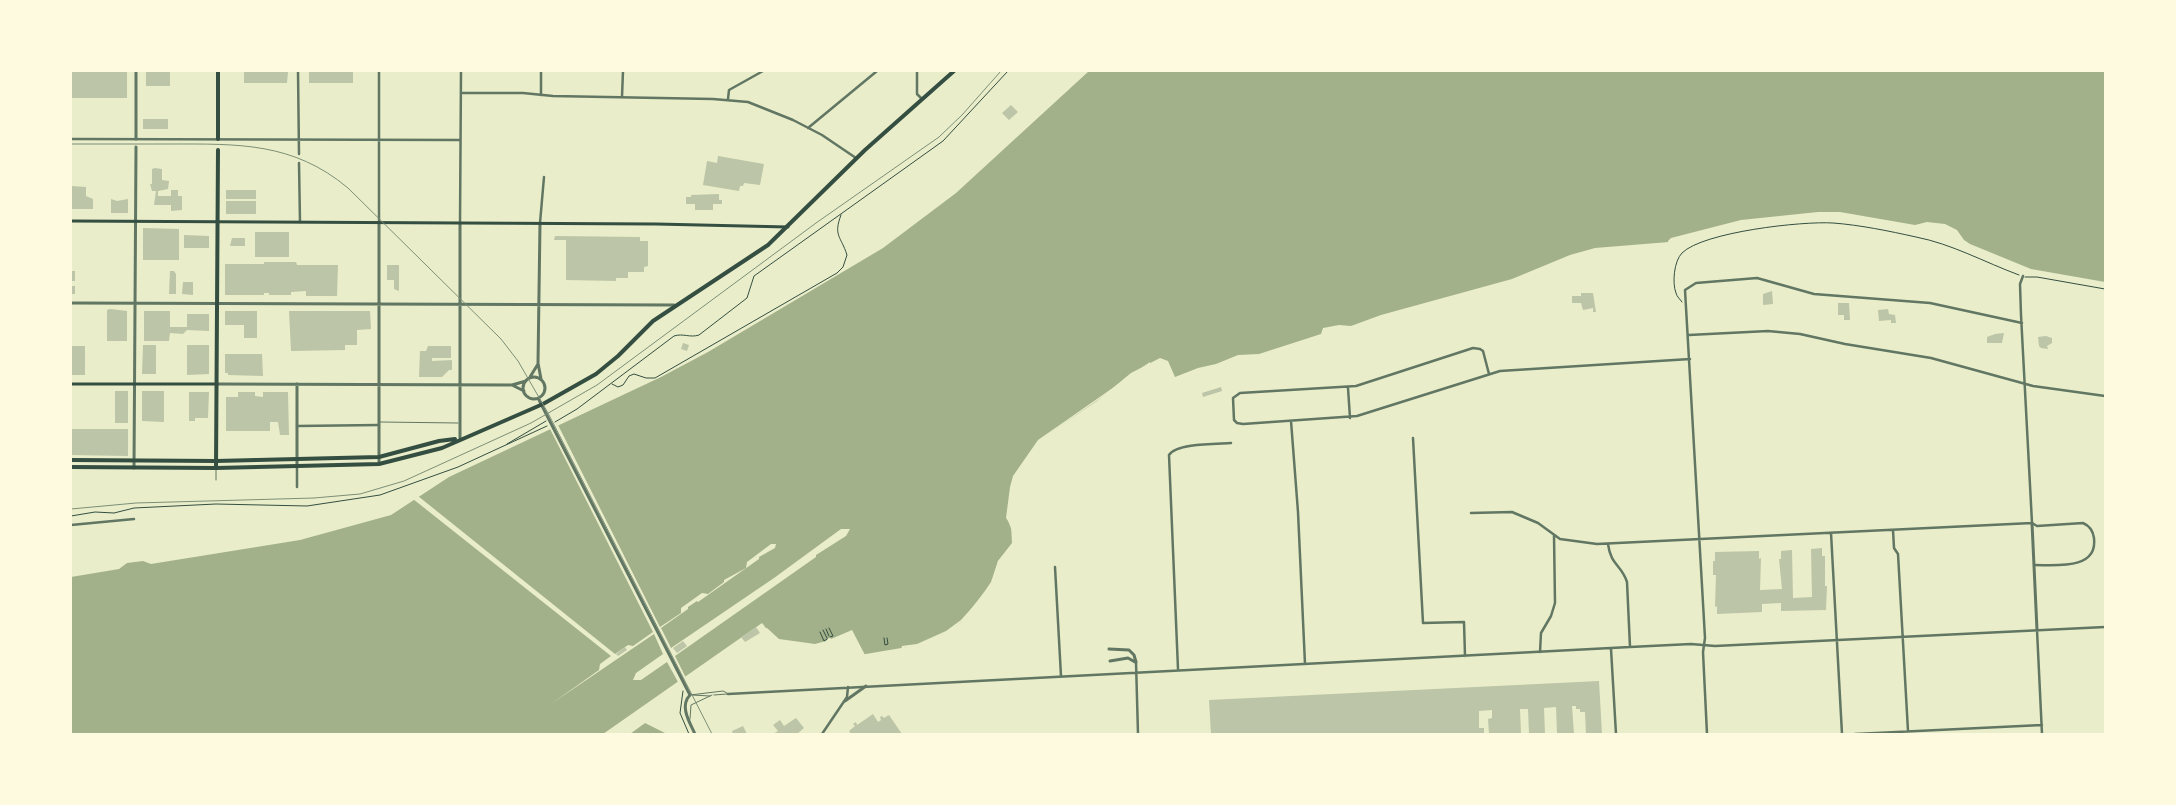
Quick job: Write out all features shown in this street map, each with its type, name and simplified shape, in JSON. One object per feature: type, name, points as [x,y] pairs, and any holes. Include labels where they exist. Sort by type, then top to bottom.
[{"type":"main road","points":[[218,71],[218,138]]},
{"type":"main road","points":[[71,467],[216,468],[379,464],[442,448],[460,438],[543,404],[596,374],[618,356],[641,330],[674,306],[758,253],[788,227],[856,158],[954,71]]},
{"type":"main road","points":[[216,468],[218,150]]},
{"type":"main road","points":[[71,221],[540,223],[788,227]]},
{"type":"main road","points":[[71,384],[217,384]]},
{"type":"main road","points":[[71,460],[216,461],[379,458],[439,441],[460,438]]},
{"type":"street","points":[[136,71],[136,139]]},
{"type":"street","points":[[298,71],[299,154]]},
{"type":"street","points":[[379,71],[379,464]]},
{"type":"street","points":[[460,438],[461,71]]},
{"type":"street","points":[[541,71],[541,95]]},
{"type":"street","points":[[622,97],[623,71]]},
{"type":"street","points":[[728,99],[729,90],[763,71]]},
{"type":"street","points":[[808,128],[877,71]]},
{"type":"street","points":[[917,71],[917,94],[922,99]]},
{"type":"street","points":[[461,93],[728,99],[759,105],[808,128],[856,158]]},
{"type":"street","points":[[71,139],[460,140]]},
{"type":"street","points":[[134,468],[136,147]]},
{"type":"street","points":[[299,163],[300,222]]},
{"type":"street","points":[[217,384],[512,386],[524,391],[528,397],[538,398],[545,389],[538,363],[540,223],[544,177]]},
{"type":"street","points":[[2023,276],[2020,284],[2042,734]]},
{"type":"street","points":[[1707,734],[1689,335],[1685,290],[1696,283],[1757,278],[1820,295],[1930,303],[2022,323]]},
{"type":"street","points":[[71,303],[218,302],[674,306]]},
{"type":"street","points":[[1689,335],[1768,331],[1803,334],[1844,344],[1931,358],[2025,383],[2105,396]]},
{"type":"street","points":[[1489,374],[1482,351],[1476,347],[1348,388],[1240,393],[1234,395],[1234,420],[1237,423],[1350,418],[1489,374],[1511,370],[1690,359]]},
{"type":"street","points":[[530,378],[538,363]]},
{"type":"street","points":[[512,386],[530,378],[541,379]]},
{"type":"street","points":[[524,391],[526,380]]},
{"type":"street","points":[[297,384],[297,487]]},
{"type":"street","points":[[1348,388],[1350,418]]},
{"type":"street","points":[[538,398],[690,695],[686,702],[686,715],[696,734]]},
{"type":"street","points":[[1291,421],[1298,512],[1305,664]]},
{"type":"street","points":[[297,426],[379,424]]},
{"type":"street","points":[[1413,438],[1423,624],[1464,622],[1465,656]]},
{"type":"street","points":[[1178,670],[1169,455],[1171,451],[1181,448],[1231,443]]},
{"type":"street","points":[[1471,513],[1512,512],[1538,523],[1554,535],[1573,542],[1608,544],[2032,523],[2038,526],[2083,524],[2087,525],[2094,533],[2095,544],[2090,556],[2082,562],[2065,565],[2034,565]]},
{"type":"street","points":[[71,525],[134,519]]},
{"type":"street","points":[[1893,530],[1894,548],[1898,554],[1908,731]]},
{"type":"street","points":[[1831,533],[1842,734]]},
{"type":"street","points":[[1540,652],[1540,633],[1555,607],[1554,535]]},
{"type":"street","points":[[1608,544],[1611,559],[1627,582],[1630,647]]},
{"type":"street","points":[[1055,567],[1061,676]]},
{"type":"street","points":[[728,694],[1630,647],[1838,640],[2105,627]]},
{"type":"street","points":[[1109,649],[1128,650],[1134,655],[1136,662],[1138,734]]},
{"type":"street","points":[[1611,649],[1616,734]]},
{"type":"street","points":[[1110,661],[1128,658],[1136,662]]},
{"type":"street","points":[[845,701],[866,686]]},
{"type":"street","points":[[822,734],[845,701],[848,695],[848,687]]},
{"type":"street","points":[[1854,734],[2042,725]]},
{"type":"lane","points":[[379,424],[460,423]]},
{"type":"lane","points":[[216,468],[216,480]]},
{"type":"lane","points":[[690,695],[694,693],[723,691],[728,694]]},
{"type":"lane","points":[[690,695],[712,696],[728,694]]},
{"type":"lane","points":[[690,722],[691,705],[712,696]]},
{"type":"path","points":[[71,516],[94,512],[120,512],[138,508],[221,504],[308,506],[389,493],[458,467],[560,420],[612,384],[674,336],[680,334],[699,335],[739,305],[747,298],[754,276],[943,141],[1008,71]]},
{"type":"path","points":[[612,384],[618,387],[623,386],[629,376],[634,374],[646,378],[655,378],[837,273],[844,267],[847,255],[836,230],[841,214]]},
{"type":"path","points":[[1683,308],[1683,303],[1675,290],[1675,271],[1676,262],[1689,248],[1705,240],[1735,233],[1796,225],[1833,223],[1915,237],[1951,247],[2023,276],[2105,289]]},
{"type":"path","points":[[505,446],[546,421]]},
{"type":"path","points":[[826,629],[830,637],[833,636],[829,628]]},
{"type":"path","points":[[820,632],[824,640],[827,639],[823,630]]},
{"type":"path","points":[[884,638],[887,645],[887,638]]},
{"type":"shaded area","points":[[1089,71],[2105,71],[2105,284],[2033,272],[1965,243],[1952,228],[1928,223],[1912,227],[1825,214],[1749,221],[1669,242],[1595,248],[1570,255],[1512,279],[1381,315],[1351,326],[1339,325],[1323,328],[1321,334],[1259,354],[1238,355],[1175,377],[1168,361],[1160,358],[1131,373],[1097,401],[1039,440],[1012,481],[1007,518],[1014,536],[1013,543],[998,561],[992,582],[961,622],[944,634],[919,645],[860,655],[853,633],[844,634],[823,643],[795,643],[776,639],[762,623],[603,734],[71,734],[71,577],[119,569],[127,563],[143,561],[151,564],[300,540],[391,515],[449,477],[661,377],[708,352],[883,248],[956,193]]},
{"type":"shaded area","points":[[645,723],[665,733],[665,734],[626,734]]},
{"type":"pier","points":[[1818,212],[1840,212],[1915,225],[1927,222],[1945,224],[1957,230],[1964,240],[1970,244],[2031,269],[2105,282],[2105,286],[2031,273],[1968,247],[1950,229],[1930,225],[1910,229],[1830,216],[1803,217],[1749,223],[1668,244],[1671,238],[1741,220]]},
{"type":"pier","points":[[1150,362],[1150,364],[1050,433],[1039,443],[1014,481],[1009,515],[1016,533],[1016,542],[998,564],[993,583],[988,592],[965,619],[949,632],[923,645],[903,648],[901,650],[902,646],[917,644],[946,631],[961,620],[979,600],[991,582],[998,561],[1012,543],[1011,525],[1006,518],[1013,476],[1038,440]]},
{"type":"pier","points":[[557,423],[660,627],[681,613],[681,608],[702,593],[708,594],[724,582],[724,580],[746,568],[747,562],[771,544],[776,544],[775,548],[759,557],[759,559],[698,602],[688,607],[688,609],[661,628],[671,648],[774,578],[841,529],[850,529],[846,536],[816,555],[816,557],[675,656],[686,678],[607,734],[604,734],[678,682],[667,662],[641,680],[633,680],[636,673],[663,654],[654,634],[551,704],[599,670],[600,664],[611,656],[413,499],[418,496],[615,654],[628,645],[633,646],[653,632],[549,427]]},
{"type":"pier","points":[[767,628],[779,639],[815,644],[852,630],[865,655],[859,656],[851,634],[816,647],[778,642],[769,637],[764,629]]},
{"type":"pier","points":[[638,721],[645,723],[630,734],[624,734]]},
{"type":"building","points":[[71,71],[127,71],[127,98],[71,98]]},
{"type":"building","points":[[146,71],[170,71],[170,86],[146,86]]},
{"type":"building","points":[[244,72],[288,72],[287,83],[244,83]]},
{"type":"building","points":[[309,72],[353,72],[353,83],[309,83]]},
{"type":"building","points":[[1011,105],[1018,112],[1009,120],[1002,113]]},
{"type":"building","points":[[143,119],[168,119],[168,129],[143,129]]},
{"type":"building","points":[[718,156],[764,164],[760,185],[744,183],[743,186],[740,186],[739,191],[703,185],[707,161],[717,163]]},
{"type":"building","points":[[152,169],[162,169],[162,180],[169,181],[168,189],[158,191],[158,196],[171,196],[171,190],[178,190],[178,196],[182,196],[182,210],[171,211],[171,205],[154,205],[156,191],[152,191],[150,184],[152,184]]},
{"type":"building","points":[[71,186],[86,187],[86,196],[93,199],[93,209],[71,209]]},
{"type":"building","points":[[226,190],[256,190],[256,199],[226,199]]},
{"type":"building","points":[[719,194],[719,200],[722,200],[722,204],[713,204],[713,210],[695,210],[695,204],[686,204],[686,197],[691,197],[691,195]]},
{"type":"building","points":[[111,199],[117,201],[128,199],[128,213],[111,213]]},
{"type":"building","points":[[226,201],[256,201],[256,214],[226,214]]},
{"type":"building","points":[[143,228],[179,229],[179,260],[143,260]]},
{"type":"building","points":[[255,232],[289,232],[289,257],[255,257]]},
{"type":"building","points":[[184,235],[209,236],[209,248],[184,248]]},
{"type":"building","points":[[555,236],[640,237],[640,241],[648,241],[648,266],[644,267],[644,272],[628,272],[628,278],[616,278],[616,281],[566,280],[566,240],[554,240]]},
{"type":"building","points":[[232,238],[245,238],[245,246],[230,246]]},
{"type":"building","points":[[264,262],[296,262],[297,265],[338,265],[337,296],[306,296],[306,291],[291,292],[291,295],[269,295],[269,293],[264,293],[264,295],[225,295],[225,264],[264,264]]},
{"type":"building","points":[[387,265],[399,265],[399,291],[394,289],[394,280],[387,280]]},
{"type":"building","points":[[71,271],[75,271],[75,281],[71,281]]},
{"type":"building","points":[[170,271],[174,271],[176,274],[176,294],[169,294]]},
{"type":"building","points":[[183,282],[193,282],[193,295],[182,294]]},
{"type":"building","points":[[71,286],[75,286],[75,294],[71,294]]},
{"type":"building","points":[[1772,291],[1773,304],[1763,305],[1763,294]]},
{"type":"building","points":[[1581,293],[1593,293],[1596,312],[1593,312],[1593,308],[1583,310],[1581,303],[1572,303],[1572,296],[1581,296]]},
{"type":"building","points":[[1838,303],[1849,303],[1850,320],[1844,320],[1844,315],[1838,315]]},
{"type":"building","points":[[1888,309],[1889,314],[1895,315],[1896,323],[1891,323],[1891,320],[1879,321],[1878,310]]},
{"type":"building","points":[[107,310],[127,311],[127,341],[107,341]]},
{"type":"building","points":[[144,311],[170,311],[170,327],[187,327],[187,314],[209,314],[209,331],[187,330],[183,334],[170,333],[169,341],[144,341]]},
{"type":"building","points":[[225,311],[257,311],[257,338],[244,338],[244,325],[225,325]]},
{"type":"building","points":[[289,311],[370,311],[371,329],[357,330],[357,345],[345,345],[345,350],[291,351]]},
{"type":"building","points":[[2004,333],[2002,343],[1987,343],[1987,337]]},
{"type":"building","points":[[2046,336],[2052,338],[2052,343],[2047,346],[2048,349],[2039,346],[2038,337]]},
{"type":"building","points":[[683,343],[689,345],[687,351],[681,349]]},
{"type":"building","points":[[143,345],[156,345],[156,374],[142,374]]},
{"type":"building","points":[[187,345],[209,345],[209,374],[187,375]]},
{"type":"building","points":[[71,346],[85,346],[85,375],[71,375]]},
{"type":"building","points":[[428,346],[451,346],[451,358],[432,358],[432,361],[452,360],[452,370],[449,370],[442,377],[419,377],[420,351],[426,351]]},
{"type":"building","points":[[225,354],[262,354],[263,376],[228,375],[228,373],[225,373]]},
{"type":"building","points":[[1221,387],[1222,391],[1203,397],[1202,393]]},
{"type":"building","points":[[115,391],[128,391],[128,423],[115,423]]},
{"type":"building","points":[[142,391],[164,391],[164,422],[142,421]]},
{"type":"building","points":[[189,392],[209,392],[208,418],[195,418],[195,421],[189,421]]},
{"type":"building","points":[[238,392],[255,392],[255,396],[263,397],[263,392],[288,392],[289,435],[280,435],[278,422],[270,422],[270,431],[226,431],[226,397],[238,397]]},
{"type":"building","points":[[71,429],[128,429],[128,456],[71,455]]},
{"type":"building","points":[[1822,548],[1822,556],[1825,556],[1825,586],[1827,586],[1826,610],[1781,611],[1781,603],[1762,604],[1762,612],[1717,614],[1717,606],[1715,607],[1716,575],[1713,575],[1715,552],[1759,551],[1759,559],[1761,558],[1760,590],[1782,589],[1779,559],[1781,559],[1781,551],[1792,550],[1793,598],[1812,597],[1811,549]]},
{"type":"building","points":[[756,627],[760,633],[745,642],[741,637]]},
{"type":"building","points":[[683,641],[687,646],[677,653],[673,648]]},
{"type":"building","points":[[625,647],[627,650],[618,656],[616,654]]},
{"type":"building","points":[[1599,681],[1602,734],[1586,734],[1585,712],[1580,712],[1580,709],[1576,709],[1576,706],[1572,706],[1574,734],[1557,734],[1556,707],[1544,708],[1545,734],[1529,734],[1528,709],[1520,709],[1521,734],[1489,734],[1488,719],[1492,718],[1492,710],[1479,711],[1479,728],[1484,728],[1484,734],[1211,734],[1209,700]]},
{"type":"building","points":[[873,714],[878,722],[881,720],[880,717],[884,718],[889,715],[902,734],[851,734],[849,731],[855,726],[853,724],[856,722],[857,725]]},
{"type":"building","points":[[796,718],[804,728],[797,734],[773,734],[778,731],[773,725],[780,720],[784,726]]},
{"type":"building","points":[[743,726],[747,734],[733,734],[732,731]]},
{"type":"railway","points":[[71,509],[136,503],[314,498],[360,494],[404,481],[531,423],[597,385],[816,223],[939,137],[962,115],[1001,71]]},
{"type":"railway","points":[[71,144],[219,144],[264,149],[307,162],[348,188],[501,339],[518,361],[548,413],[712,734]]}]
